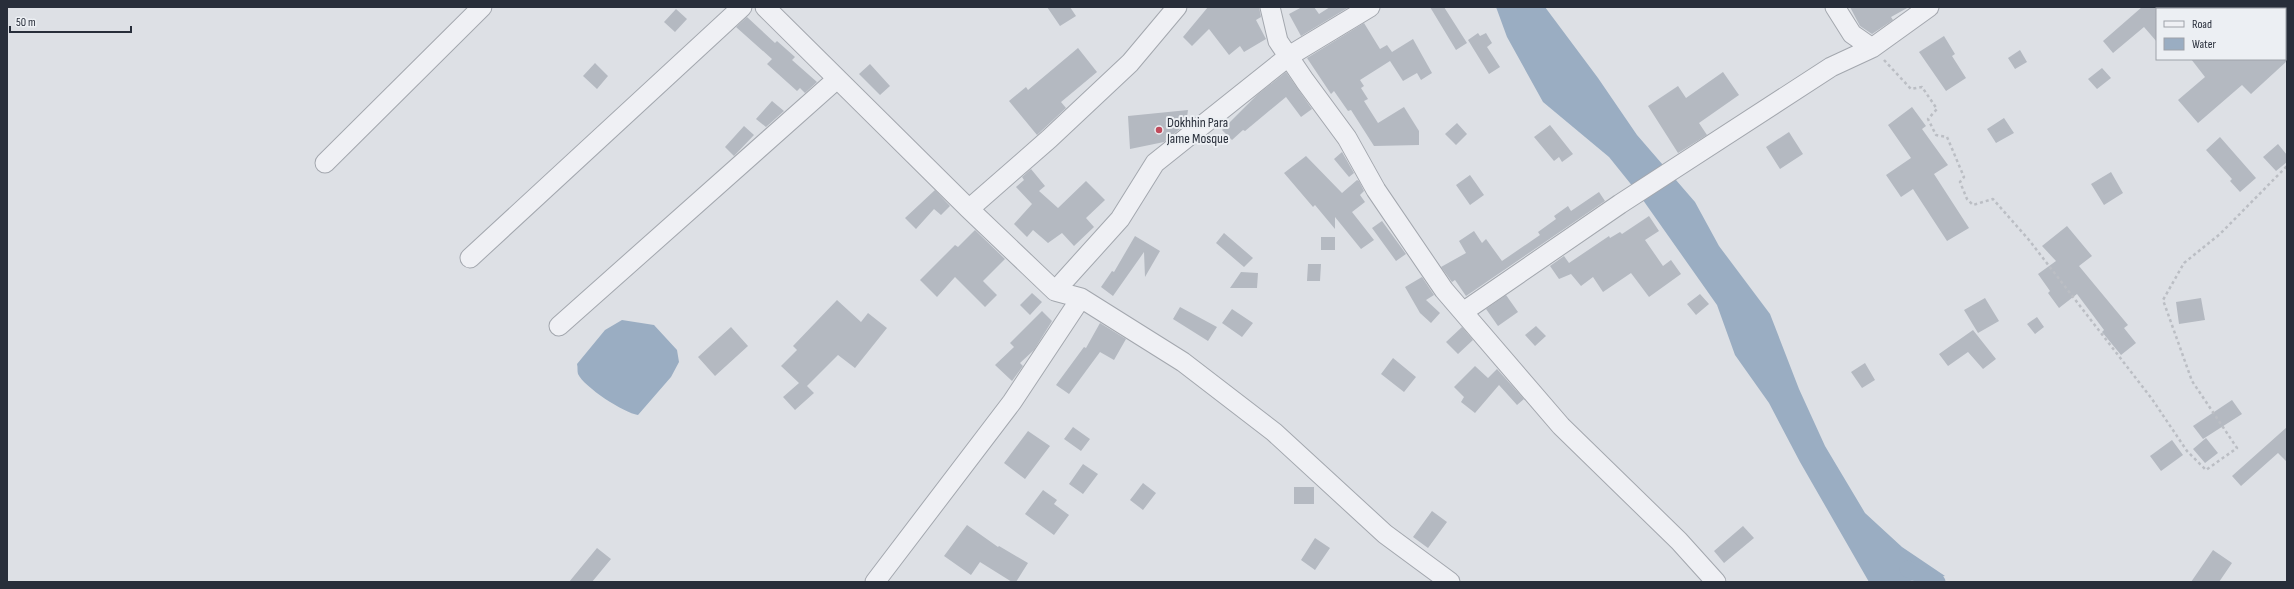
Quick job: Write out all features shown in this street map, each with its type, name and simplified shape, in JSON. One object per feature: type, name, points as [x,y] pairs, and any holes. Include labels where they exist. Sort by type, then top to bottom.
[{"type":"street","points":[[325,163],[482,7]]},
{"type":"street","points":[[470,258],[742,7]]},
{"type":"street","points":[[766,7],[969,209],[1056,291],[1081,298],[1189,367],[1274,432],[1385,534],[1450,582]]},
{"type":"street","points":[[969,209],[1049,139],[1130,63],[1177,7]]},
{"type":"street","points":[[1270,7],[1278,41],[1347,138],[1409,240],[1444,290],[1561,426],[1679,541],[1716,582]]},
{"type":"street","points":[[1056,291],[1120,219],[1155,163],[1289,56],[1370,7]]},
{"type":"street","points":[[1836,7],[1852,34],[1872,48]]},
{"type":"street","points":[[1463,312],[1620,204],[1831,68],[1872,48],[1928,7]]},
{"type":"street","points":[[559,326],[837,79]]},
{"type":"street","points":[[875,582],[1012,402],[1081,298]]},
{"type":"path","points":[[1872,48],[1911,89],[1922,86],[1937,109],[1928,119],[1936,135],[1947,137],[1964,177],[1960,182],[1967,200],[1973,205],[1993,199],[2029,240],[2152,399],[2186,451],[2206,470],[2237,448],[2192,381],[2163,300],[2184,263],[2220,234],[2287,166]]},
{"type":"water","points":[[1496,7],[1545,7],[1598,78],[1637,135],[1695,202],[1719,246],[1770,314],[1799,389],[1825,446],[1865,513],[1902,547],[1945,576],[1903,582],[1869,582],[1800,462],[1769,403],[1735,355],[1717,305],[1638,193],[1609,157],[1543,102],[1507,37]]},
{"type":"water","points":[[622,320],[654,325],[677,350],[679,362],[671,377],[638,415],[624,410],[605,399],[588,386],[578,374],[577,364],[605,330]]},
{"type":"building","points":[[1047,7],[1070,7],[1076,16],[1060,26]]},
{"type":"building","points":[[1208,7],[1259,7],[1261,17],[1256,20],[1266,39],[1244,52],[1240,46],[1229,55],[1209,29],[1192,46],[1183,37]]},
{"type":"building","points":[[1302,7],[1314,7],[1319,14],[1330,7],[1349,7],[1301,36],[1289,14]]},
{"type":"building","points":[[1430,7],[1444,7],[1467,43],[1456,50]]},
{"type":"building","points":[[1850,7],[1909,7],[1891,17],[1893,20],[1872,34],[1860,26]]},
{"type":"building","points":[[2142,7],[2157,7],[2156,41],[2144,27],[2113,53],[2103,41]]},
{"type":"building","points":[[676,9],[687,19],[675,32],[664,22]]},
{"type":"building","points":[[747,17],[775,43],[777,41],[795,57],[792,60],[817,82],[805,93],[800,88],[797,91],[767,64],[772,59],[736,27]]},
{"type":"building","points":[[1364,23],[1380,49],[1387,45],[1392,52],[1413,39],[1432,73],[1421,80],[1417,73],[1403,81],[1390,61],[1360,80],[1364,86],[1361,88],[1368,99],[1364,101],[1378,123],[1404,107],[1419,131],[1419,145],[1374,146],[1351,110],[1348,111],[1334,91],[1331,94],[1307,58]]},
{"type":"building","points":[[1478,33],[1480,36],[1486,33],[1492,43],[1487,47],[1500,67],[1489,74],[1468,40]]},
{"type":"building","points":[[1944,36],[1955,54],[1952,56],[1966,78],[1946,91],[1919,52]]},
{"type":"building","points":[[1078,48],[1097,72],[1061,102],[1066,108],[1037,135],[1009,101],[1026,87],[1028,90]]},
{"type":"building","points":[[2020,50],[2027,62],[2015,69],[2008,58]]},
{"type":"building","points":[[2287,59],[2287,61],[2251,94],[2242,85],[2198,123],[2178,100],[2205,77],[2192,60]]},
{"type":"building","points":[[595,63],[608,76],[597,89],[583,76]]},
{"type":"building","points":[[870,64],[890,86],[880,95],[859,74]]},
{"type":"building","points":[[2102,68],[2111,78],[2097,89],[2088,79]]},
{"type":"building","points":[[1286,72],[1312,109],[1301,117],[1286,97],[1232,140],[1222,130],[1257,95]]},
{"type":"building","points":[[1723,72],[1739,95],[1699,123],[1707,135],[1678,153],[1648,106],[1678,86],[1686,98]]},
{"type":"building","points":[[772,101],[784,111],[766,127],[756,119]]},
{"type":"building","points":[[1912,107],[1926,126],[1922,129],[1948,165],[1934,174],[1969,228],[1947,241],[1913,189],[1901,197],[1886,175],[1911,158],[1888,125]]},
{"type":"building","points":[[1188,110],[1186,124],[1164,142],[1130,149],[1128,116]]},
{"type":"building","points":[[2004,118],[2014,133],[1996,143],[1987,129]]},
{"type":"building","points":[[1457,123],[1467,134],[1456,145],[1445,134]]},
{"type":"building","points":[[1550,125],[1573,154],[1562,162],[1559,157],[1554,161],[1534,137]]},
{"type":"building","points":[[744,126],[754,135],[734,156],[725,147]]},
{"type":"building","points":[[1789,132],[1803,154],[1780,169],[1766,147]]},
{"type":"building","points":[[2220,137],[2256,178],[2240,192],[2230,181],[2232,179],[2206,150]]},
{"type":"building","points":[[2278,144],[2287,155],[2287,162],[2276,171],[2263,157]]},
{"type":"building","points":[[1342,152],[1354,173],[1349,177],[1334,159]]},
{"type":"building","points":[[1306,156],[1342,193],[1357,180],[1359,181],[1364,191],[1360,195],[1365,202],[1352,212],[1374,240],[1361,249],[1335,217],[1335,229],[1315,205],[1313,207],[1284,173]]},
{"type":"building","points":[[1031,169],[1045,186],[1039,191],[1058,208],[1086,181],[1105,200],[1086,218],[1094,227],[1074,246],[1062,233],[1048,243],[1033,230],[1027,237],[1014,224],[1032,204],[1016,187],[1024,180],[1022,177]]},
{"type":"building","points":[[2111,172],[2123,193],[2104,205],[2091,184]]},
{"type":"building","points":[[1470,175],[1484,195],[1470,205],[1456,185]]},
{"type":"building","points":[[935,190],[950,206],[941,215],[934,209],[916,229],[905,218]]},
{"type":"building","points":[[1599,192],[1605,201],[1466,296],[1455,280],[1452,282],[1441,267],[1466,253],[1459,241],[1474,231],[1482,243],[1486,239],[1502,261],[1540,235],[1538,232],[1556,219],[1554,216],[1568,206],[1571,211]]},
{"type":"building","points":[[1649,216],[1659,231],[1645,240],[1663,266],[1671,260],[1681,274],[1649,297],[1631,273],[1603,292],[1593,277],[1581,286],[1571,274],[1559,279],[1550,266],[1564,256],[1569,263],[1609,236],[1610,238],[1620,232],[1622,234]]},
{"type":"building","points":[[1382,221],[1406,254],[1396,261],[1372,228]]},
{"type":"building","points":[[2067,226],[2092,256],[2079,266],[2128,325],[2124,328],[2136,343],[2121,355],[2102,332],[2104,330],[2077,294],[2059,308],[2048,293],[2050,291],[2038,274],[2056,261],[2042,246]]},
{"type":"building","points":[[975,230],[1005,259],[983,281],[997,295],[985,307],[955,277],[937,297],[920,280],[955,245],[958,247]]},
{"type":"building","points":[[1224,233],[1253,258],[1244,267],[1216,243]]},
{"type":"building","points":[[1135,236],[1160,251],[1145,277],[1144,252],[1113,296],[1101,287],[1112,271],[1114,272]]},
{"type":"building","points":[[1321,237],[1335,237],[1335,250],[1321,250]]},
{"type":"building","points":[[1308,264],[1321,264],[1320,281],[1307,281]]},
{"type":"building","points":[[1241,272],[1258,273],[1257,288],[1230,288]]},
{"type":"building","points":[[1422,277],[1434,295],[1426,300],[1440,313],[1431,323],[1420,313],[1405,287]]},
{"type":"building","points":[[1032,293],[1042,302],[1030,315],[1020,305]]},
{"type":"building","points":[[1700,294],[1709,304],[1696,315],[1687,304]]},
{"type":"building","points":[[1506,295],[1518,312],[1498,326],[1486,309]]},
{"type":"building","points":[[1985,298],[1999,321],[1978,333],[1964,310]]},
{"type":"building","points":[[2201,298],[2205,320],[2179,324],[2176,302]]},
{"type":"building","points":[[837,300],[861,322],[868,313],[887,328],[855,368],[838,355],[807,386],[814,393],[795,410],[783,397],[799,383],[781,366],[797,350],[793,346]]},
{"type":"building","points":[[1180,307],[1217,327],[1208,341],[1173,319]]},
{"type":"building","points":[[1232,309],[1253,323],[1242,337],[1222,323]]},
{"type":"building","points":[[1042,311],[1052,321],[1034,350],[1020,363],[1023,366],[1012,381],[995,365],[1014,347],[1010,343]]},
{"type":"building","points":[[2037,317],[2044,327],[2035,334],[2027,324]]},
{"type":"building","points":[[1100,323],[1126,339],[1114,360],[1100,352],[1069,394],[1056,385],[1084,347],[1086,348]]},
{"type":"building","points":[[1536,326],[1546,336],[1535,346],[1525,335]]},
{"type":"building","points":[[731,327],[748,346],[715,376],[698,357]]},
{"type":"building","points":[[1462,327],[1473,340],[1458,354],[1446,342]]},
{"type":"building","points":[[1973,330],[1996,359],[1983,369],[1968,352],[1948,366],[1939,354]]},
{"type":"building","points":[[1393,358],[1416,377],[1404,392],[1381,374]]},
{"type":"building","points":[[1865,363],[1875,380],[1862,388],[1851,372]]},
{"type":"building","points":[[1475,366],[1488,378],[1497,369],[1524,399],[1517,405],[1499,385],[1475,413],[1461,402],[1464,397],[1454,387]]},
{"type":"building","points":[[2232,400],[2242,414],[2203,439],[2193,426]]},
{"type":"building","points":[[1073,427],[1090,439],[1081,451],[1064,439]]},
{"type":"building","points":[[2287,427],[2287,462],[2278,453],[2241,486],[2232,476]]},
{"type":"building","points":[[1028,431],[1050,446],[1025,479],[1004,463]]},
{"type":"building","points":[[2206,438],[2218,453],[2205,463],[2193,449]]},
{"type":"building","points":[[2172,440],[2183,455],[2161,471],[2150,456]]},
{"type":"building","points":[[1083,464],[1098,474],[1083,494],[1069,484]]},
{"type":"building","points":[[1143,483],[1156,493],[1143,510],[1130,500]]},
{"type":"building","points":[[1294,487],[1314,487],[1314,504],[1294,504]]},
{"type":"building","points":[[1043,490],[1057,500],[1054,504],[1069,515],[1054,535],[1025,514]]},
{"type":"building","points":[[1432,511],[1447,522],[1428,548],[1413,537]]},
{"type":"building","points":[[967,525],[998,547],[999,546],[1028,563],[1016,582],[1012,582],[980,562],[971,575],[944,556]]},
{"type":"building","points":[[1743,526],[1754,538],[1724,563],[1714,551]]},
{"type":"building","points":[[1315,538],[1330,548],[1315,570],[1301,560]]},
{"type":"building","points":[[597,548],[611,559],[592,582],[569,582]]},
{"type":"building","points":[[2213,550],[2232,563],[2219,582],[2191,582]]},
{"type":"waterway","points":[[1908,569],[1937,582]]},
{"type":"place","name":"Dokhhin Para Jame Mosque","points":[[1159,130]]}]
